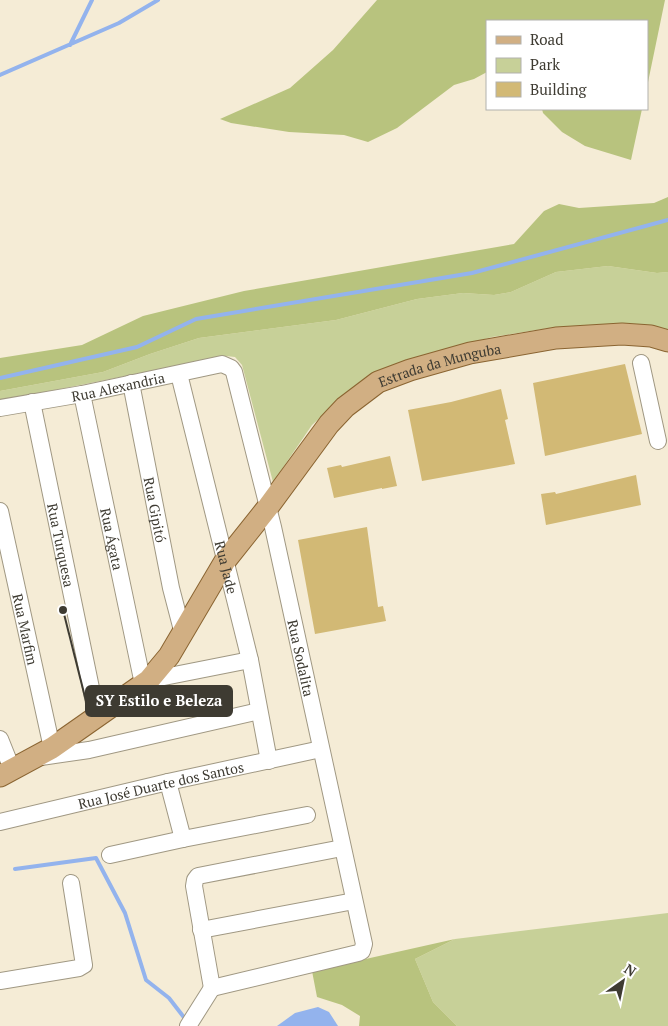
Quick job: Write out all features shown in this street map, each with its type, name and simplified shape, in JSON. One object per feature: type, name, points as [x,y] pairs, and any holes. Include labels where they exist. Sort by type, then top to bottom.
[{"type":"main road","name":"Estrada da Munguba","points":[[6,772],[52,748],[146,682],[169,656],[225,562],[329,424],[345,406],[378,382],[410,370],[470,353],[556,338],[622,334],[651,336],[668,341]]},
{"type":"street","points":[[641,363],[658,441]]},
{"type":"street","name":"Rua Alexandria","points":[[0,408],[82,394],[222,364],[231,368],[234,372]]},
{"type":"street","name":"Rua Sodalita","points":[[212,988],[358,953],[362,951],[364,944],[273,527],[234,372]]},
{"type":"street","name":"Rua Jade","points":[[179,374],[250,660],[269,761]]},
{"type":"street","name":"Rua Gipitó","points":[[131,383],[171,588],[183,634]]},
{"type":"street","name":"Rua Ágata","points":[[82,394],[146,682]]},
{"type":"street","name":"Rua Turquesa","points":[[32,402],[97,717]]},
{"type":"street","name":"Rua Marfim","points":[[0,511],[52,748]]},
{"type":"street","points":[[146,682],[250,660]]},
{"type":"street","points":[[31,759],[89,750],[259,711]]},
{"type":"street","points":[[0,738],[6,772]]},
{"type":"street","name":"Rua José Duarte dos Santos","points":[[0,822],[168,782],[321,749]]},
{"type":"street","points":[[168,782],[183,839]]},
{"type":"street","points":[[110,855],[307,815]]},
{"type":"street","points":[[188,1026],[212,988],[194,886],[198,876],[342,848]]},
{"type":"street","points":[[0,981],[80,968],[84,965],[70,883]]},
{"type":"street","points":[[201,930],[354,900]]},
{"type":"green space","points":[[377,0],[665,0],[648,82],[648,20],[486,20],[486,73],[474,79],[454,85],[397,128],[368,142],[344,135],[289,132],[231,123],[220,119],[290,88],[333,50]]},
{"type":"green space","points":[[542,110],[642,110],[631,160],[585,146],[562,132]]},
{"type":"green space","points":[[668,197],[668,272],[657,273],[608,266],[556,272],[511,292],[494,295],[463,293],[417,299],[336,320],[199,338],[103,372],[0,391],[0,358],[82,345],[143,316],[244,291],[514,244],[544,211],[559,204],[579,208],[654,203]]},
{"type":"green space","points":[[608,266],[657,273],[668,272],[668,331],[556,327],[492,337],[408,361],[357,384],[312,425],[273,482],[242,365],[235,357],[226,356],[0,401],[0,391],[103,372],[199,338],[336,320],[417,299],[463,293],[494,295],[511,292],[556,272]]},
{"type":"green space","points":[[668,913],[668,1026],[457,1026],[433,1002],[415,959],[455,939]]},
{"type":"green space","points":[[455,939],[415,959],[433,1002],[457,1026],[359,1026],[360,1016],[342,1005],[317,997],[312,971]]},
{"type":"water","points":[[318,1007],[329,1012],[338,1026],[277,1026],[295,1013]]},
{"type":"building","points":[[625,364],[642,434],[545,456],[533,383]]},
{"type":"building","points":[[501,389],[508,419],[505,420],[515,464],[422,481],[408,410],[451,402]]},
{"type":"building","points":[[390,456],[397,486],[334,498],[327,468],[341,465],[342,467]]},
{"type":"building","points":[[636,475],[641,505],[546,525],[541,494],[555,492],[556,494]]},
{"type":"building","points":[[367,527],[378,607],[383,606],[386,621],[315,634],[298,540]]},
{"type":"waterway","points":[[70,45],[92,0]]},
{"type":"waterway","points":[[0,75],[119,23],[158,0]]},
{"type":"waterway","points":[[0,378],[137,347],[196,319],[472,273],[668,220]]},
{"type":"waterway","points":[[15,869],[96,858],[125,913],[146,980],[169,998],[186,1020]]},
{"type":"place","name":"SY Estilo e Beleza","points":[[63,610]]}]
